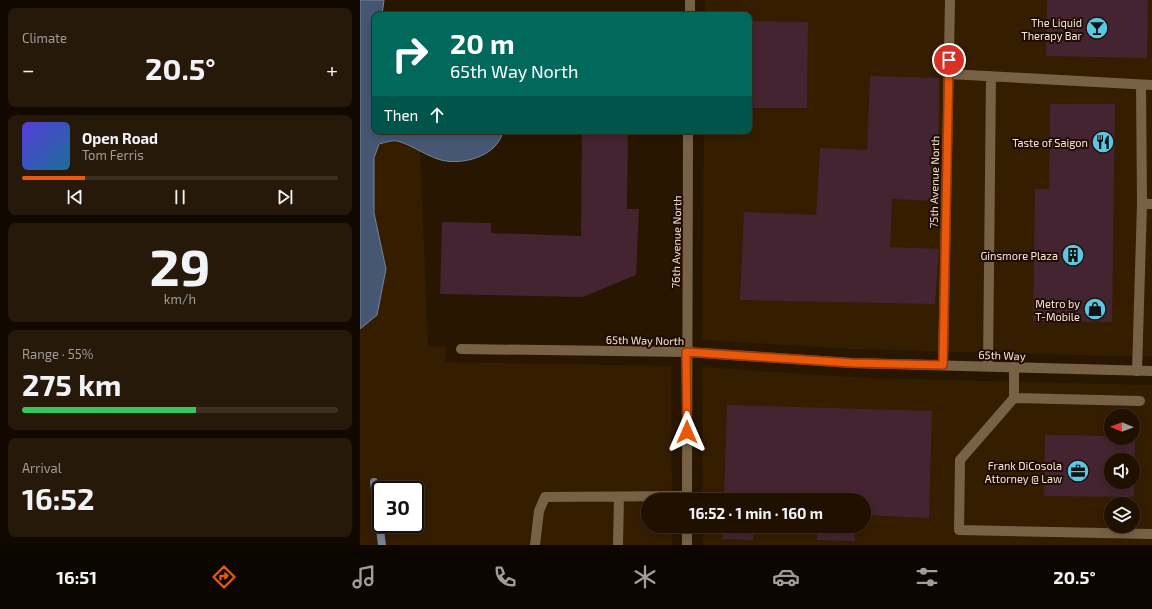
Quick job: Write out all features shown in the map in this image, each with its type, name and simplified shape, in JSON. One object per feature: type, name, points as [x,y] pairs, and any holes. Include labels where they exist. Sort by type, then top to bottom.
[{"type":"street","points":[[690,0],[690,12]]},
{"type":"street","name":"75th Avenue North","points":[[943,365],[950,0]]},
{"type":"street","points":[[949,74],[1152,85]]},
{"type":"street","points":[[988,366],[991,76]]},
{"type":"street","points":[[1137,371],[1147,204],[1141,85]]},
{"type":"street","name":"76th Avenue North","points":[[687,493],[686,352],[688,134]]},
{"type":"street","name":"65th Way North","points":[[461,349],[686,352],[852,363]]},
{"type":"street","name":"65th Way","points":[[852,363],[1152,371]]},
{"type":"street","points":[[1014,367],[1014,398],[960,460],[959,530],[1152,534]]},
{"type":"street","points":[[1014,398],[1140,401]]},
{"type":"street","points":[[535,545],[539,511],[544,497],[641,497]]},
{"type":"street","points":[[618,545],[619,497]]},
{"type":"street","points":[[687,533],[687,545]]},
{"type":"shaded area","points":[[705,0],[1152,0],[1152,357],[852,349],[702,340],[704,134],[752,134],[752,12],[705,12]]},
{"type":"shaded area","points":[[396,141],[420,151],[428,346],[445,347],[445,362],[671,366],[672,493],[641,493],[641,533],[672,533],[672,545],[360,545],[360,329],[377,315],[386,269],[374,213],[374,158],[379,144]]},
{"type":"shaded area","points":[[702,367],[866,378],[1152,385],[1152,545],[703,545],[703,533],[871,533],[871,493],[703,493]]},
{"type":"water","points":[[360,0],[384,0],[382,12],[372,12],[372,134],[502,134],[495,146],[488,152],[472,159],[454,162],[440,160],[397,141],[379,144],[374,158],[374,213],[386,269],[377,315],[360,329]]},
{"type":"building","name":"The Liquid Therapy Bar","points":[[1047,0],[1148,0],[1147,58],[1046,56]]},
{"type":"building","points":[[752,21],[808,22],[807,108],[752,108]]},
{"type":"building","points":[[870,76],[939,78],[938,201],[892,199],[890,247],[939,249],[935,304],[740,300],[744,212],[816,215],[820,148],[867,150]]},
{"type":"building","name":"Ginsmore Plaza","points":[[1050,104],[1115,104],[1112,322],[1033,321],[1035,189],[1049,189]]},
{"type":"building","points":[[582,134],[628,134],[627,209],[639,209],[636,275],[583,297],[440,294],[442,222],[491,223],[491,233],[581,236]]},
{"type":"building","points":[[727,405],[932,411],[929,518],[871,515],[871,493],[724,493]]},
{"type":"building","name":"Frank DiCosola Attorney @ Law","points":[[1045,435],[1104,436],[1104,445],[1135,445],[1135,453],[1104,453],[1104,489],[1134,489],[1134,497],[1044,496]]},
{"type":"building","points":[[723,533],[754,533],[753,540],[723,539]]},
{"type":"building","points":[[817,533],[855,533],[855,541],[817,540]]},
{"type":"waterway","points":[[380,533],[382,545]]},
{"type":"place","name":"The Liquid Therapy Bar","points":[[1097,28]]},
{"type":"place","name":"Taste of Saigon","points":[[1103,142]]},
{"type":"place","name":"Ginsmore Plaza","points":[[1073,255]]},
{"type":"place","name":"Metro by T-Mobile","points":[[1095,309]]},
{"type":"place","name":"Frank DiCosola Attorney @ Law","points":[[1078,471]]},
{"type":"route","points":[[687,432],[686,352],[852,363],[943,365],[949,60]]}]
